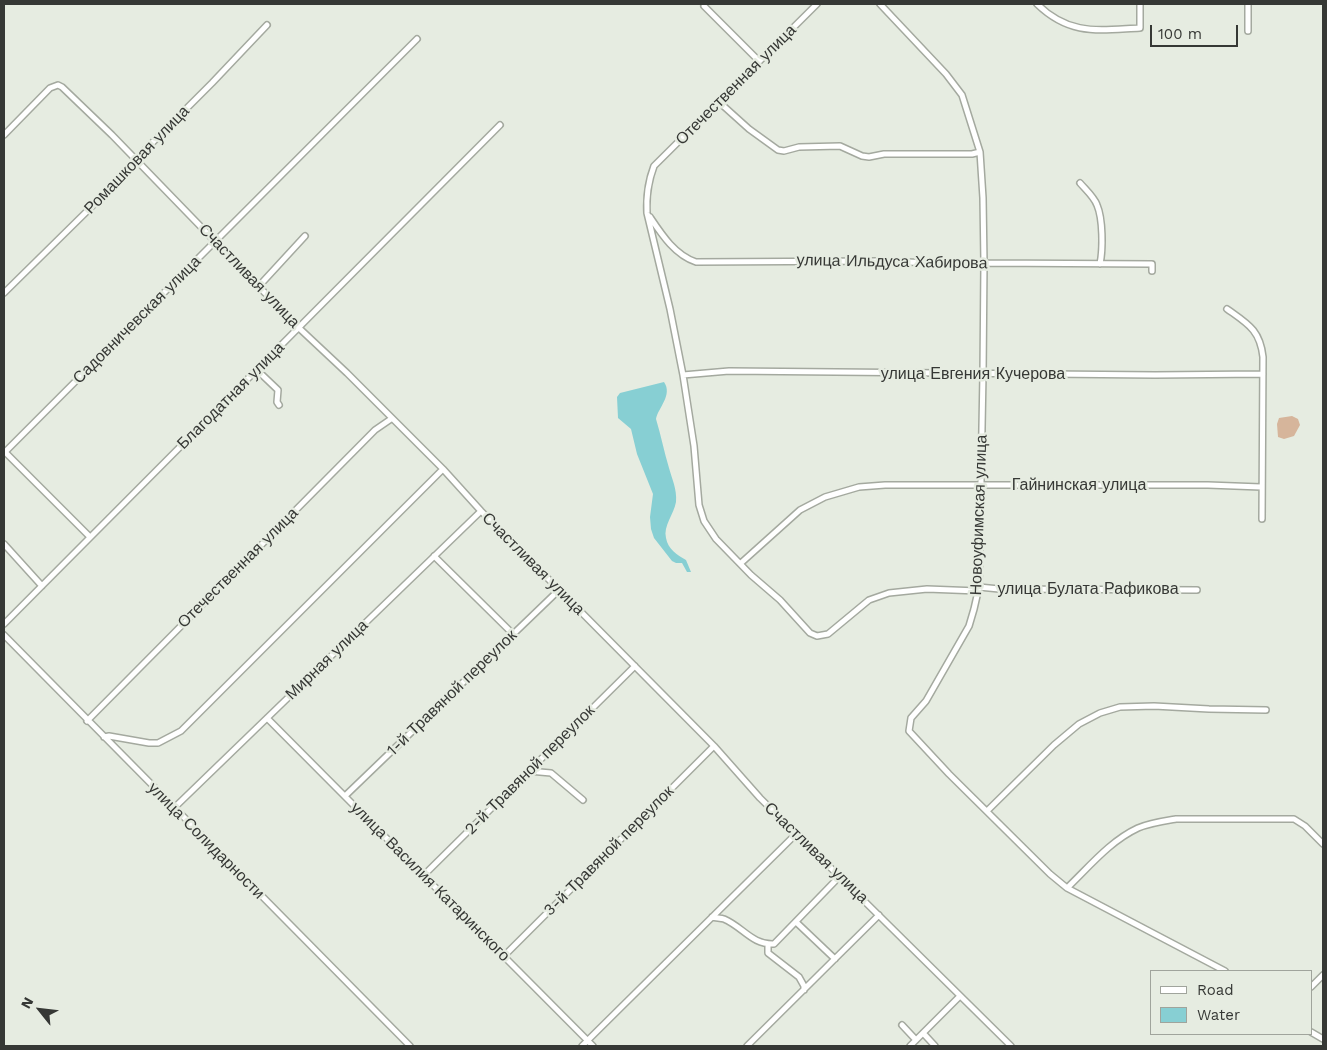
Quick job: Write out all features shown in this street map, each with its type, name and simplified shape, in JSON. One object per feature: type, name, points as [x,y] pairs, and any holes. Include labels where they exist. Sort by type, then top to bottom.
[{"type":"street","name":"Отечественная улица","points":[[647,212],[647,188],[654,166],[817,4]]},
{"type":"street","name":"Новоуфимская улица","points":[[880,4],[946,74],[962,95],[980,152],[983,198],[982,485],[978,589],[969,626],[926,701],[911,718],[909,731],[949,774],[1066,888],[1223,970]]},
{"type":"street","points":[[1037,4],[1046,13],[1067,25],[1088,30],[1140,28],[1140,4]]},
{"type":"street","points":[[1248,4],[1248,31]]},
{"type":"street","points":[[704,6],[759,62]]},
{"type":"street","name":"Ромашковая улица","points":[[4,293],[137,162],[143,152],[267,25]]},
{"type":"street","name":"Садовничевская улица","points":[[4,451],[416,39]]},
{"type":"street","name":"Счастливая улица","points":[[4,135],[54,86],[62,87],[112,135],[299,328],[443,469],[481,511],[714,746],[760,798],[1011,1046]]},
{"type":"street","points":[[719,102],[749,129],[778,150],[784,151],[799,147],[840,146],[862,156],[869,157],[884,154],[972,154],[980,152]]},
{"type":"street","name":"Благодатная улица","points":[[4,624],[500,125]]},
{"type":"street","points":[[1080,184],[1093,198],[1099,211],[1100,264]]},
{"type":"street","points":[[647,212],[670,309],[683,375],[694,446],[699,505],[704,521],[716,539],[741,563]]},
{"type":"street","name":"улица Ильдуса Хабирова","points":[[647,212],[671,245],[682,255],[696,262],[881,261],[958,264],[1152,264],[1152,271]]},
{"type":"street","points":[[259,286],[305,236]]},
{"type":"street","points":[[1227,309],[1253,330],[1262,342],[1262,519]]},
{"type":"street","points":[[257,370],[278,390],[276,402],[279,405]]},
{"type":"street","name":"улица Евгения Кучерова","points":[[683,375],[729,371],[1155,375],[1263,374]]},
{"type":"street","name":"Отечественная улица","points":[[87,720],[375,430],[391,419]]},
{"type":"street","points":[[4,451],[90,537]]},
{"type":"street","points":[[104,737],[109,736],[158,743],[181,731],[443,469]]},
{"type":"street","name":"Гайнинская улица","points":[[741,563],[800,510],[825,497],[860,487],[885,485],[1208,485],[1261,487]]},
{"type":"street","name":"Мирная улица","points":[[173,809],[481,511]]},
{"type":"street","points":[[4,544],[42,586]]},
{"type":"street","points":[[434,556],[513,634]]},
{"type":"street","name":"улица Булата Рафикова","points":[[741,563],[751,575],[780,600],[810,633],[817,636],[828,634],[869,600],[889,592],[927,588],[1197,590]]},
{"type":"street","name":"1-й Травяной переулок","points":[[345,796],[559,590]]},
{"type":"street","name":"улица Солидарности","points":[[4,636],[173,809],[410,1046]]},
{"type":"street","name":"2-й Травяной переулок","points":[[424,875],[635,666]]},
{"type":"street","points":[[987,811],[1054,745],[1079,724],[1100,713],[1120,707],[1154,706],[1266,710]]},
{"type":"street","name":"улица Василия Катаринского","points":[[267,718],[593,1046]]},
{"type":"street","name":"3-й Травяной переулок","points":[[504,956],[714,746]]},
{"type":"street","points":[[529,771],[551,773],[583,800]]},
{"type":"street","points":[[1066,888],[1114,844],[1140,827],[1158,822],[1176,819],[1294,819],[1305,826],[1323,844]]},
{"type":"street","points":[[582,1046],[796,834]]},
{"type":"street","points":[[712,917],[725,920],[754,940],[774,944],[840,876]]},
{"type":"street","points":[[747,1046],[879,915]]},
{"type":"street","points":[[796,922],[835,959]]},
{"type":"street","points":[[768,944],[768,952],[799,977],[804,990]]},
{"type":"street","points":[[1312,986],[1323,975]]},
{"type":"street","points":[[910,1046],[960,996]]},
{"type":"street","points":[[902,1025],[916,1040]]},
{"type":"street","points":[[923,1033],[935,1046]]},
{"type":"street","points":[[1312,1033],[1323,1039]]},
{"type":"shaded area","points":[[1292,416],[1298,419],[1300,425],[1294,436],[1284,439],[1278,437],[1277,424],[1279,418]]},
{"type":"water","points":[[664,382],[667,392],[666,397],[656,419],[676,497],[675,506],[665,534],[671,548],[676,554],[686,560],[691,572],[687,572],[682,563],[672,561],[654,538],[650,517],[653,494],[637,454],[631,429],[618,418],[617,397],[620,393]]}]
